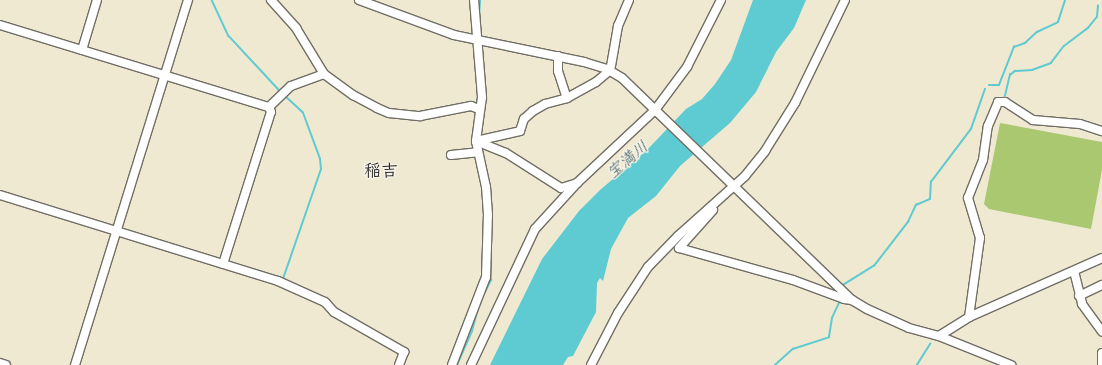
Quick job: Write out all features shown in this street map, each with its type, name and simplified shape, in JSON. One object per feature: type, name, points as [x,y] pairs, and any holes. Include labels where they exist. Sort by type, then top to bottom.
[{"type":"street","points":[[82,50],[97,0]]},
{"type":"street","points":[[75,365],[115,230],[188,0]]},
{"type":"street","points":[[271,0],[296,28],[324,74],[353,95],[389,113],[420,116],[471,106],[479,108]]},
{"type":"street","points":[[359,0],[434,29],[476,40],[558,56],[607,69],[622,78],[731,186],[852,300],[867,310],[909,328],[938,336],[1011,365]]},
{"type":"street","points":[[452,365],[486,277],[488,215],[486,187],[476,141],[479,108],[482,97],[476,40],[474,0]]},
{"type":"street","points":[[476,141],[520,131],[524,119],[533,111],[545,104],[567,98],[596,82],[609,69],[618,26],[629,0]]},
{"type":"street","points":[[470,365],[526,242],[534,229],[578,183],[658,113],[686,67],[721,0]]},
{"type":"street","points":[[845,0],[782,126],[761,156],[731,186],[709,216],[679,248],[793,280],[844,299],[852,300]]},
{"type":"street","points":[[0,24],[269,107]]},
{"type":"street","points":[[558,56],[558,72],[567,98]]},
{"type":"street","points":[[269,107],[291,86],[324,74]]},
{"type":"street","points":[[969,317],[980,238],[968,198],[970,188],[983,160],[989,122],[998,102],[1005,102],[1033,120],[1080,124],[1102,131]]},
{"type":"street","points":[[223,264],[271,112],[269,107]]},
{"type":"street","points":[[476,141],[506,153],[561,188],[578,183]]},
{"type":"street","points":[[451,154],[478,152]]},
{"type":"street","points":[[557,204],[561,188]]},
{"type":"street","points":[[0,195],[278,281],[325,302],[334,312],[404,352],[399,365]]},
{"type":"street","points":[[591,365],[618,313],[648,267],[678,236],[719,201]]},
{"type":"street","points":[[938,336],[969,317],[1102,258]]},
{"type":"street","points":[[1074,271],[1079,296],[1085,312],[1102,332]]},
{"type":"street","points":[[1079,296],[1102,285]]},
{"type":"street","points":[[1102,353],[1102,365]]},
{"type":"street","points":[[0,363],[6,365]]},
{"type":"green space","points":[[1000,123],[1102,142],[1102,170],[1091,229],[989,209],[984,204]]},
{"type":"water","points":[[753,0],[806,0],[794,28],[776,52],[756,92],[730,123],[680,166],[656,196],[628,218],[611,249],[603,281],[600,278],[597,283],[596,312],[573,356],[568,357],[563,365],[490,365],[542,259],[579,211],[600,190],[647,150],[686,109],[702,99],[715,84],[731,60]]},
{"type":"waterway","points":[[212,0],[229,36],[281,92]]},
{"type":"waterway","points":[[479,16],[480,0]]},
{"type":"waterway","points":[[989,85],[999,85],[1014,47],[1025,43],[1037,32],[1058,22],[1065,0]]},
{"type":"waterway","points":[[1005,96],[1010,75],[1015,71],[1032,70],[1051,63],[1064,46],[1088,28],[1097,17],[1098,6]]},
{"type":"waterway","points":[[843,285],[874,266],[908,222],[916,205],[930,199],[931,182],[971,129],[985,89]]},
{"type":"waterway","points":[[283,279],[321,169],[320,159],[303,113],[285,96]]},
{"type":"waterway","points":[[482,298],[491,280],[490,196]]},
{"type":"waterway","points":[[775,365],[793,349],[829,337],[832,318],[840,301]]},
{"type":"waterway","points":[[457,365],[472,331],[479,305]]},
{"type":"waterway","points":[[917,365],[930,344]]},
{"type":"district","name":"稲吉","points":[[381,170]]},
{"type":"water label","name":"宝満川","points":[[627,159]]}]
